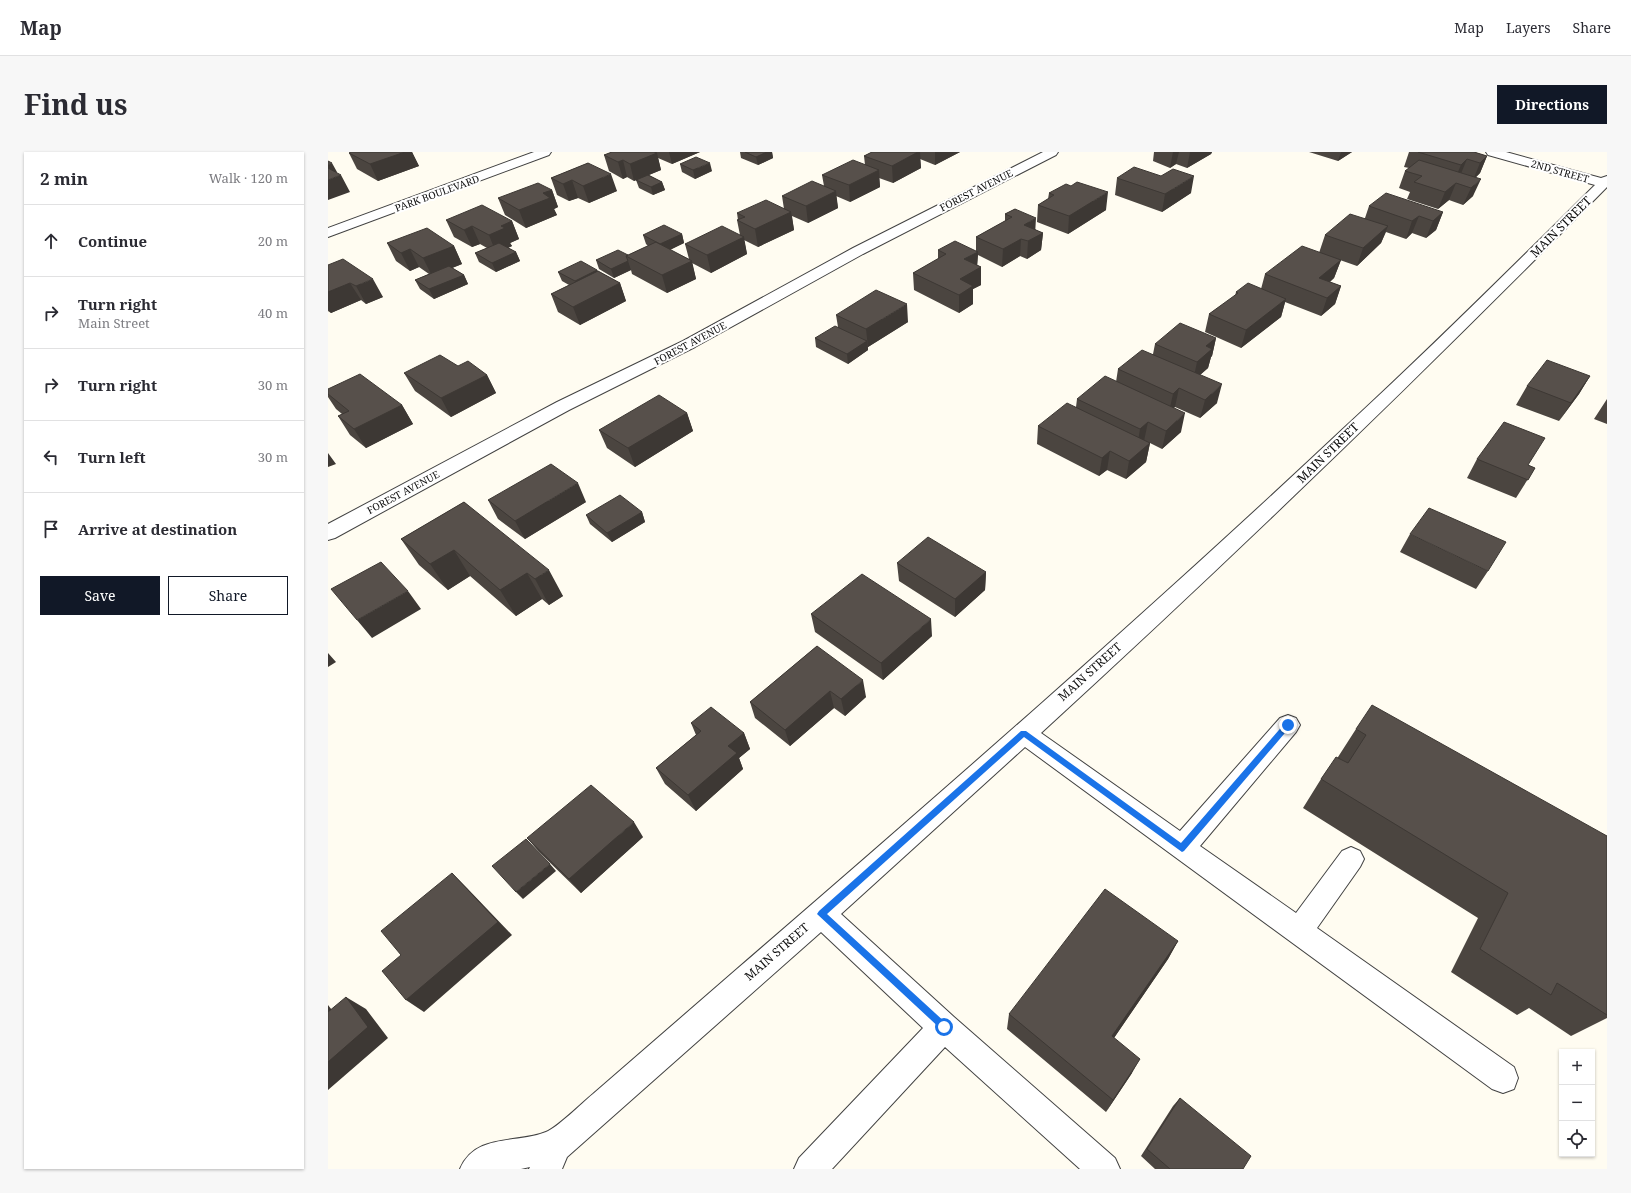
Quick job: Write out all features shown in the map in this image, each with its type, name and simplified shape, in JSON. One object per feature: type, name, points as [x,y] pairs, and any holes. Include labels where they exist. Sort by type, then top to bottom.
[{"type":"street","name":"PARK BOULEVARD","points":[[328,233],[545,152]]},
{"type":"street","name":"FOREST AVENUE","points":[[328,533],[563,406],[689,344],[858,251],[1052,152]]},
{"type":"street","name":"2ND STREET","points":[[1492,152],[1606,182]]},
{"type":"street","name":"MAIN STREET","points":[[476,1169],[487,1160],[551,1157],[1024,733],[1296,484],[1440,347],[1606,182]]},
{"type":"street","points":[[1182,848],[1288,725]]},
{"type":"street","points":[[1024,733],[1503,1078]]},
{"type":"street","points":[[1298,931],[1351,859]]},
{"type":"street","points":[[821,914],[944,1027],[1104,1169]]},
{"type":"street","points":[[810,1169],[944,1027]]},
{"type":"building","points":[[405,152],[370,164],[349,153]]},
{"type":"building","points":[[612,152],[657,153],[630,164],[623,160],[618,162],[604,155]]},
{"type":"building","points":[[745,152],[767,152],[756,157]]},
{"type":"building","points":[[872,152],[918,152],[892,166],[864,156]]},
{"type":"building","points":[[1418,152],[1474,152],[1487,156],[1480,163],[1467,159],[1461,165]]},
{"type":"building","points":[[696,157],[710,163],[693,170],[680,164]]},
{"type":"building","points":[[853,160],[879,170],[849,185],[822,175]]},
{"type":"building","points":[[1419,160],[1481,179],[1471,188],[1456,183],[1445,192],[1414,182],[1422,176],[1405,171]]},
{"type":"building","points":[[588,163],[611,174],[583,186],[572,180],[563,184],[551,178]]},
{"type":"building","points":[[1134,167],[1161,176],[1173,169],[1194,176],[1165,194],[1117,178]]},
{"type":"building","points":[[328,168],[341,175],[328,180]]},
{"type":"building","points":[[648,175],[662,182],[651,187],[636,180]]},
{"type":"building","points":[[812,181],[836,191],[806,206],[782,196]]},
{"type":"building","points":[[1077,182],[1108,192],[1069,216],[1038,205],[1054,195],[1049,193],[1066,184],[1071,186]]},
{"type":"building","points":[[538,183],[552,190],[543,193],[550,198],[519,210],[498,198]]},
{"type":"building","points":[[1386,193],[1443,212],[1433,221],[1419,216],[1412,221],[1369,206]]},
{"type":"building","points":[[766,200],[791,212],[755,229],[737,220],[745,217],[737,213]]},
{"type":"building","points":[[482,205],[512,221],[501,226],[505,228],[489,235],[472,226],[464,230],[446,220]]},
{"type":"building","points":[[1015,209],[1036,218],[1024,225],[1043,233],[1028,241],[1021,239],[1003,249],[976,237],[1012,217],[1005,214]]},
{"type":"building","points":[[1350,214],[1388,226],[1363,248],[1325,235]]},
{"type":"building","points":[[664,225],[682,234],[660,244],[643,235]]},
{"type":"building","points":[[722,226],[744,237],[707,255],[685,244]]},
{"type":"building","points":[[427,228],[454,246],[423,258],[410,249],[401,253],[387,243]]},
{"type":"building","points":[[955,241],[978,252],[964,259],[981,267],[960,279],[973,286],[959,295],[913,273],[946,254],[938,250]]},
{"type":"building","points":[[656,242],[692,261],[662,275],[626,256]]},
{"type":"building","points":[[499,243],[516,252],[492,263],[475,253]]},
{"type":"building","points":[[1302,246],[1341,260],[1319,278],[1341,286],[1327,298],[1265,274]]},
{"type":"building","points":[[618,250],[628,255],[626,256],[628,261],[611,269],[596,260]]},
{"type":"building","points":[[343,259],[373,279],[356,286],[350,283],[328,292],[328,265]]},
{"type":"building","points":[[581,261],[597,270],[575,281],[558,272]]},
{"type":"building","points":[[449,266],[464,275],[429,289],[415,280]]},
{"type":"building","points":[[598,271],[620,283],[573,307],[551,294]]},
{"type":"building","points":[[1248,283],[1286,299],[1246,330],[1209,314],[1238,293],[1236,292]]},
{"type":"building","points":[[876,290],[907,304],[866,329],[836,315]]},
{"type":"building","points":[[1180,323],[1216,338],[1206,346],[1212,349],[1197,362],[1155,344]]},
{"type":"building","points":[[835,326],[867,341],[847,354],[815,338]]},
{"type":"building","points":[[1142,350],[1222,384],[1205,400],[1179,388],[1173,394],[1118,369]]},
{"type":"building","points":[[440,355],[458,366],[468,361],[487,375],[441,398],[404,373]]},
{"type":"building","points":[[1547,360],[1590,376],[1571,403],[1527,386]]},
{"type":"building","points":[[360,374],[402,405],[354,429],[338,416],[349,411],[328,394],[328,389]]},
{"type":"building","points":[[1105,376],[1185,413],[1166,431],[1148,422],[1140,429],[1077,399]]},
{"type":"building","points":[[659,395],[687,413],[628,448],[599,430]]},
{"type":"building","points":[[1067,403],[1150,443],[1129,461],[1110,451],[1102,458],[1038,426]]},
{"type":"building","points":[[1504,422],[1545,438],[1528,465],[1535,468],[1528,480],[1477,459]]},
{"type":"building","points":[[551,464],[578,483],[515,521],[488,500]]},
{"type":"building","points":[[620,495],[642,512],[607,533],[586,515]]},
{"type":"building","points":[[464,502],[549,570],[535,579],[527,573],[500,590],[454,550],[430,564],[401,539]]},
{"type":"building","points":[[1429,508],[1506,542],[1488,571],[1410,534]]},
{"type":"building","points":[[928,537],[986,572],[955,599],[897,563]]},
{"type":"building","points":[[381,562],[408,591],[357,620],[331,589]]},
{"type":"building","points":[[862,574],[931,619],[881,663],[811,614]]},
{"type":"building","points":[[817,646],[863,680],[841,699],[830,691],[785,730],[750,702]]},
{"type":"building","points":[[1372,705],[1607,836],[1607,1015],[1557,983],[1551,995],[1480,949],[1508,893],[1321,779],[1336,757],[1348,763],[1366,735],[1356,729]]},
{"type":"building","points":[[711,707],[744,733],[728,746],[737,753],[688,795],[656,768],[701,731],[691,723]]},
{"type":"building","points":[[591,785],[634,822],[569,879],[527,838]]},
{"type":"building","points":[[526,839],[550,864],[516,892],[492,866]]},
{"type":"building","points":[[452,873],[498,922],[406,1000],[382,971],[401,955],[381,931]]},
{"type":"building","points":[[1105,889],[1178,941],[1112,1036],[1140,1059],[1113,1100],[1009,1014]]},
{"type":"building","points":[[346,997],[368,1027],[328,1062],[328,1012]]},
{"type":"building","points":[[1180,1098],[1251,1156],[1243,1169],[1170,1169],[1147,1149]]},
{"type":"route","points":[[944,1027],[821,914],[1024,733],[1182,848],[1288,725]]}]
